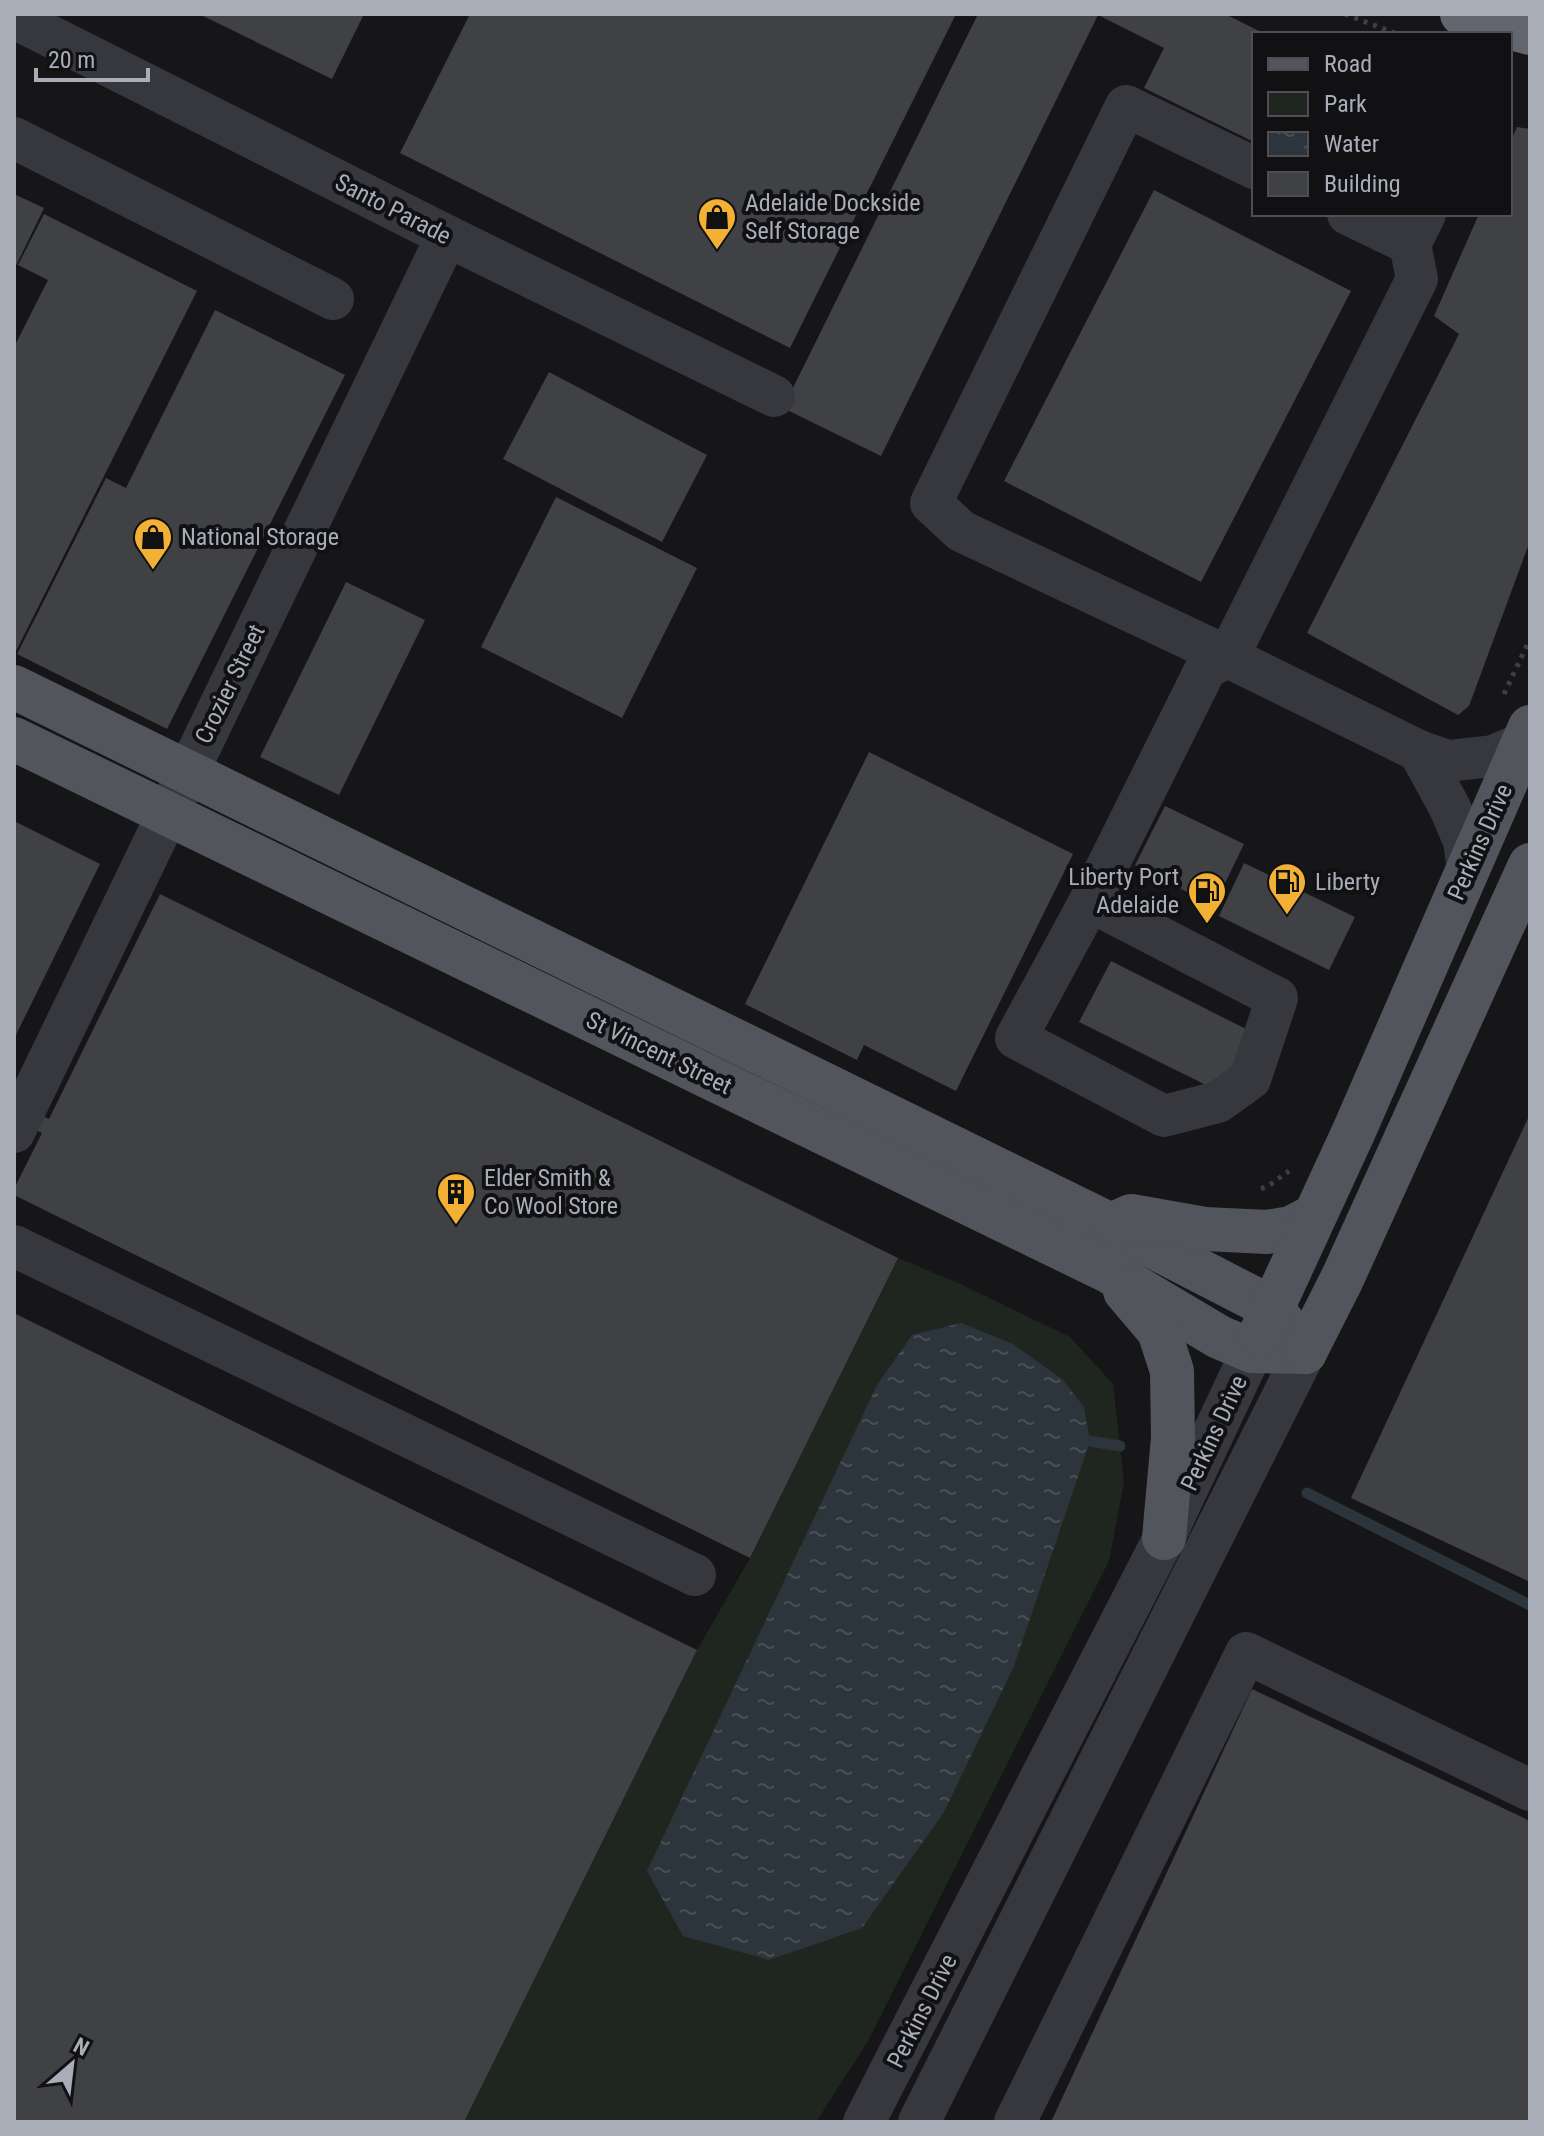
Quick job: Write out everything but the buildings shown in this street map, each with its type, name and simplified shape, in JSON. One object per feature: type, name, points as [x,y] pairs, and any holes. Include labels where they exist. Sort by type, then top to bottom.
[{"type":"highway","points":[[1462,14],[1530,33]]},
{"type":"main road","name":"St Vincent Street","points":[[14,687],[1111,1225],[1272,1308]]},
{"type":"main road","name":"Perkins Drive","points":[[1252,1351],[1526,736]]},
{"type":"main road","name":"St Vincent Street","points":[[14,739],[1110,1272],[1219,1337],[1252,1351],[1305,1352]]},
{"type":"main road","name":"Perkins Drive","points":[[1305,1352],[1342,1279],[1530,865]]},
{"type":"main road","points":[[1111,1225],[1131,1216],[1205,1229],[1267,1232],[1291,1228],[1314,1216]]},
{"type":"main road","points":[[1110,1272],[1159,1331],[1172,1371],[1173,1438],[1164,1538]]},
{"type":"main road","points":[[1272,1308],[1305,1352]]},
{"type":"street","name":"Santo Parade","points":[[14,18],[774,396]]},
{"type":"street","points":[[1252,167],[1126,106],[931,503],[961,531],[1419,751],[1448,761],[1493,756],[1526,736]]},
{"type":"street","points":[[14,138],[333,299]]},
{"type":"street","points":[[1090,901],[1277,998],[1250,1079],[1218,1102],[1164,1116],[1016,1038],[1090,901],[1206,668],[1228,657],[1417,279],[1418,229],[1357,216]]},
{"type":"street","name":"Crozier Street","points":[[14,1132],[447,236]]},
{"type":"street","points":[[1419,751],[1464,841],[1468,869]]},
{"type":"street","points":[[14,1246],[695,1575]]},
{"type":"street","name":"Perkins Drive","points":[[864,2122],[1164,1538],[1252,1351]]},
{"type":"street","name":"Perkins Drive","points":[[919,2122],[1305,1352]]},
{"type":"street","points":[[1015,2122],[1246,1653],[1530,1790]]},
{"type":"path","points":[[1345,14],[1392,32]]},
{"type":"green space","points":[[898,1258],[1070,1337],[1113,1384],[1124,1482],[1109,1561],[868,2041],[816,2122],[464,2122],[697,1650],[750,1558]]},
{"type":"water","points":[[961,1323],[1013,1344],[1063,1380],[1084,1407],[1090,1441],[1014,1666],[944,1812],[862,1928],[769,1960],[683,1936],[647,1871],[877,1385],[912,1335]]},
{"type":"waterway","points":[[1090,1441],[1120,1446]]},
{"type":"waterway","points":[[1307,1493],[1530,1605]]},
{"type":"place","name":"Adelaide Dockside Self Storage","points":[[717,251]]},
{"type":"place","name":"National Storage","points":[[153,571]]},
{"type":"place","name":"Liberty","points":[[1287,916]]},
{"type":"place","name":"Liberty Port Adelaide","points":[[1207,925]]},
{"type":"place","name":"Elder Smith & Co Wool Store","points":[[456,1226]]}]
